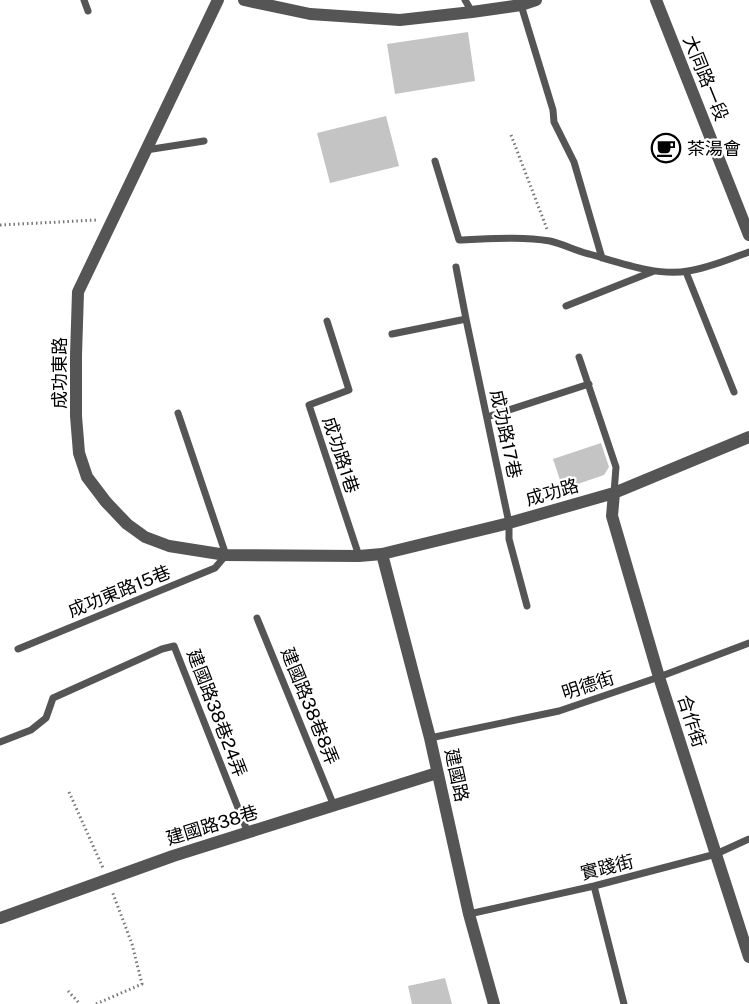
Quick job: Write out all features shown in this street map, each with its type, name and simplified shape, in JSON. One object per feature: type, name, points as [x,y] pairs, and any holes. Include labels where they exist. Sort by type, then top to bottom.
[{"type":"street","name":"成功東路","points":[[218,0],[78,292],[76,416],[79,453],[87,477],[127,524],[145,537],[169,546],[226,555],[359,556]]},
{"type":"street","points":[[246,0],[310,14],[400,20],[472,12],[536,0]]},
{"type":"street","name":"大同路一段","points":[[656,0],[749,235]]},
{"type":"street","name":"成功路","points":[[359,556],[381,554],[509,523],[614,493],[749,437]]},
{"type":"street","name":"合作街","points":[[614,493],[612,516],[659,677],[749,957]]},
{"type":"street","name":"建國路","points":[[381,554],[430,738],[469,914],[494,1004]]},
{"type":"street","name":"建國路38巷","points":[[0,918],[173,856],[437,773]]},
{"type":"lane","points":[[84,0],[88,10]]},
{"type":"lane","points":[[465,0],[472,12]]},
{"type":"lane","points":[[521,4],[553,110],[554,122],[574,162],[602,258]]},
{"type":"lane","points":[[146,150],[204,141]]},
{"type":"lane","points":[[435,161],[459,240],[502,238],[552,242],[654,271],[686,272],[749,252]]},
{"type":"lane","name":"成功路17巷","points":[[456,267],[509,523],[509,539],[527,606]]},
{"type":"lane","points":[[566,306],[654,271]]},
{"type":"lane","points":[[686,272],[734,392]]},
{"type":"lane","points":[[392,334],[466,319]]},
{"type":"lane","name":"成功路1巷","points":[[327,321],[349,390],[309,405],[359,556]]},
{"type":"lane","points":[[579,357],[616,467],[614,493]]},
{"type":"lane","points":[[487,417],[589,384]]},
{"type":"lane","points":[[177,413],[226,555]]},
{"type":"lane","name":"成功東路15巷","points":[[18,649],[215,568],[226,555]]},
{"type":"lane","name":"建國路38巷8弄","points":[[257,618],[334,806]]},
{"type":"lane","name":"明德街","points":[[430,738],[559,711],[749,643]]},
{"type":"lane","name":"建國路38巷24弄","points":[[0,741],[31,730],[46,718],[53,698],[162,649],[174,646],[248,833]]},
{"type":"lane","name":"實踐街","points":[[469,914],[594,886],[716,854],[749,839]]},
{"type":"lane","points":[[594,886],[624,1004]]},
{"type":"path","points":[[511,135],[552,242]]},
{"type":"path","points":[[0,225],[113,219]]},
{"type":"path","points":[[69,792],[108,880],[132,944],[142,984],[96,1004]]},
{"type":"path","points":[[68,991],[80,1004]]},
{"type":"building","points":[[468,32],[475,81],[395,94],[387,44]]},
{"type":"building","points":[[386,116],[399,166],[330,183],[317,133]]},
{"type":"building","points":[[601,443],[609,467],[604,475],[563,489],[553,459]]},
{"type":"building","points":[[445,978],[452,1004],[412,1004],[408,986]]},
{"type":"place","name":"茶湯會","points":[[666,148]]}]
